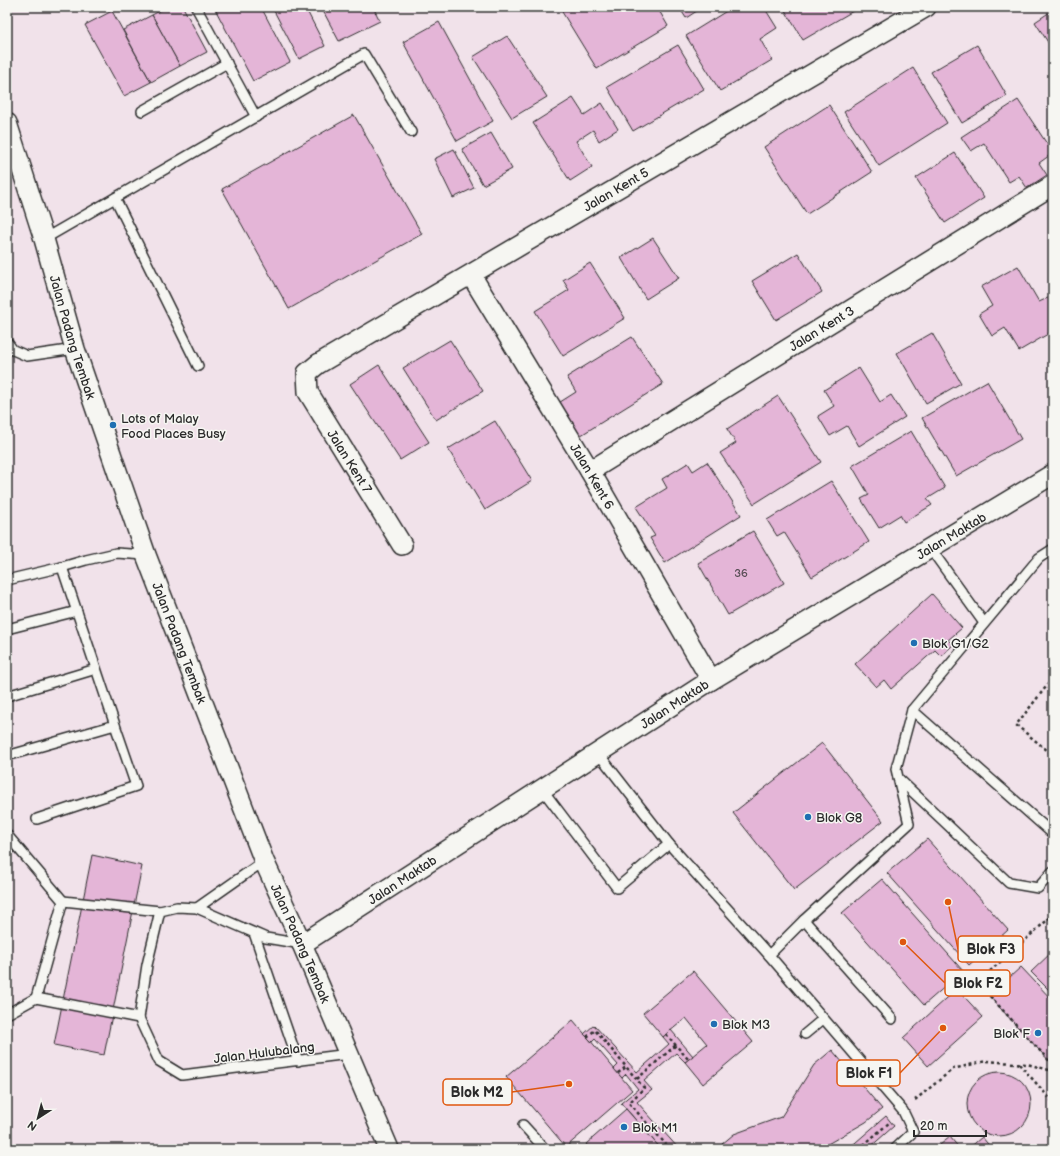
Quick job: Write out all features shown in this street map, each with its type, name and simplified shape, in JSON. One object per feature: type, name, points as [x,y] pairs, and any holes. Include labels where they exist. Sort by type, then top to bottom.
[{"type":"street","name":"Jalan Kent 5","points":[[307,373],[318,364],[926,7]]},
{"type":"street","name":"Jalan Padang Tembak","points":[[8,128],[44,239],[75,349],[146,555],[264,861],[302,944],[389,1149]]},
{"type":"street","name":"Jalan Kent 3","points":[[590,471],[1053,185]]},
{"type":"street","name":"Jalan Kent 6","points":[[471,275],[590,471],[710,680]]},
{"type":"street","name":"Jalan Kent 7","points":[[307,373],[308,392],[402,545]]},
{"type":"street","name":"Jalan Maktab","points":[[302,944],[710,680],[1053,474]]},
{"type":"lane","points":[[196,7],[256,117]]},
{"type":"lane","points":[[44,239],[364,54],[411,132]]},
{"type":"lane","points":[[142,111],[227,63]]},
{"type":"lane","points":[[115,198],[198,366]]},
{"type":"lane","points":[[7,342],[13,350],[27,356],[75,349]]},
{"type":"lane","points":[[930,548],[984,623]]},
{"type":"lane","points":[[769,955],[804,920],[909,824],[896,769],[912,710],[1039,558],[1053,549]]},
{"type":"lane","points":[[7,580],[116,553],[146,555]]},
{"type":"lane","points":[[37,819],[136,786],[62,567]]},
{"type":"lane","points":[[7,629],[77,611]]},
{"type":"lane","points":[[7,696],[96,670]]},
{"type":"lane","points":[[912,710],[1053,834]]},
{"type":"lane","points":[[7,756],[115,724]]},
{"type":"lane","points":[[598,753],[669,844],[769,955],[903,1111],[913,1132],[895,1149]]},
{"type":"lane","points":[[898,778],[1009,883],[1038,888],[1053,871]]},
{"type":"lane","points":[[542,789],[617,888],[669,844]]},
{"type":"lane","points":[[7,835],[63,900],[160,911],[177,908],[197,908],[266,938],[302,944]]},
{"type":"lane","points":[[197,908],[264,861]]},
{"type":"lane","points":[[36,998],[63,900]]},
{"type":"lane","points":[[7,1014],[36,998],[139,1018],[147,965],[160,911]]},
{"type":"lane","points":[[804,920],[892,1019]]},
{"type":"lane","points":[[254,933],[298,1061]]},
{"type":"lane","name":"Jalan Hulubalang","points":[[139,1018],[159,1061],[182,1076],[349,1054]]},
{"type":"lane","points":[[805,1034],[823,1019]]},
{"type":"lane","points":[[523,1125],[545,1149]]},
{"type":"path","points":[[1053,678],[1016,725],[1053,756]]},
{"type":"path","points":[[963,995],[1053,914]]},
{"type":"path","points":[[978,982],[1053,1065]]},
{"type":"path","points":[[587,1037],[595,1030],[644,1088],[629,1103],[670,1149]]},
{"type":"path","points":[[666,1034],[688,1060]]},
{"type":"path","points":[[637,1079],[676,1045]]},
{"type":"path","points":[[859,1149],[953,1069],[986,1060],[1027,1064],[1053,1071]]},
{"type":"path","points":[[1018,1064],[1053,1102]]},
{"type":"path","points":[[618,1073],[626,1067]]},
{"type":"building","points":[[167,7],[183,7],[207,52],[180,66],[152,15]]},
{"type":"building","points":[[214,7],[261,7],[290,62],[253,81]]},
{"type":"building","points":[[272,7],[305,7],[325,46],[299,59]]},
{"type":"building","points":[[321,7],[373,7],[380,21],[339,41]]},
{"type":"building","points":[[559,7],[657,7],[668,26],[597,69]]},
{"type":"building","points":[[679,7],[703,7],[686,18]]},
{"type":"building","points":[[733,7],[764,7],[777,28],[760,39],[772,60],[720,91],[686,36]]},
{"type":"building","points":[[783,7],[860,7],[803,40]]},
{"type":"building","points":[[1053,10],[1053,50],[1035,22]]},
{"type":"building","points":[[112,11],[151,82],[124,96],[85,25]]},
{"type":"building","points":[[152,15],[180,66],[151,82],[123,30]]},
{"type":"building","points":[[439,22],[493,121],[457,141],[403,42]]},
{"type":"building","points":[[507,36],[547,97],[512,118],[473,57]]},
{"type":"building","points":[[678,45],[704,89],[633,131],[607,87]]},
{"type":"building","points":[[977,45],[1007,96],[962,123],[931,72]]},
{"type":"building","points":[[913,68],[947,123],[879,166],[844,112]]},
{"type":"building","points":[[573,98],[584,115],[602,103],[618,129],[599,141],[593,130],[576,141],[592,167],[570,181],[533,123]]},
{"type":"building","points":[[1018,100],[1053,153],[1039,163],[1047,175],[1027,188],[1019,176],[1009,182],[984,143],[971,151],[961,137]]},
{"type":"building","points":[[829,105],[872,172],[807,214],[764,147]]},
{"type":"building","points":[[354,115],[422,234],[289,309],[222,189]]},
{"type":"building","points":[[491,133],[512,169],[483,185],[462,149]]},
{"type":"building","points":[[454,149],[474,188],[453,198],[434,159]]},
{"type":"building","points":[[955,153],[984,198],[945,223],[916,178]]},
{"type":"building","points":[[653,238],[679,278],[646,299],[621,258]]},
{"type":"building","points":[[798,253],[822,292],[776,320],[752,281]]},
{"type":"building","points":[[590,263],[625,318],[563,356],[535,311],[569,290],[563,280]]},
{"type":"building","points":[[1018,266],[1039,302],[1050,297],[1053,302],[1053,331],[1019,351],[1005,328],[992,336],[979,314],[992,306],[981,287]]},
{"type":"building","points":[[932,333],[961,383],[926,403],[897,353]]},
{"type":"building","points":[[632,337],[663,384],[578,437],[557,404],[576,392],[567,377]]},
{"type":"building","points":[[450,340],[483,391],[436,420],[403,368]]},
{"type":"building","points":[[379,365],[429,442],[400,460],[350,384]]},
{"type":"building","points":[[859,368],[880,402],[891,395],[905,417],[859,446],[847,426],[830,436],[818,416],[834,406],[824,390]]},
{"type":"building","points":[[987,381],[1021,439],[956,476],[922,418]]},
{"type":"building","points":[[778,396],[821,462],[754,504],[720,453],[736,443],[727,429]]},
{"type":"building","points":[[495,421],[532,481],[485,510],[448,449]]},
{"type":"building","points":[[911,431],[945,488],[927,499],[932,505],[904,522],[900,515],[879,528],[861,499],[869,495],[852,466]]},
{"type":"building","points":[[707,462],[741,515],[665,563],[650,538],[655,536],[636,507],[667,488],[662,479],[688,463],[693,471]]},
{"type":"building","points":[[831,481],[869,542],[812,577],[784,532],[777,536],[767,520]]},
{"type":"building","points":[[753,531],[784,583],[728,615],[698,563]]},
{"type":"building","name":"Blok G1/G2","points":[[932,594],[962,628],[948,640],[953,645],[941,656],[935,650],[891,689],[884,680],[876,687],[855,664]]},
{"type":"building","name":"Blok G8","points":[[822,743],[883,821],[794,890],[733,813]]},
{"type":"building","points":[[927,839],[1008,930],[969,965],[887,873]]},
{"type":"building","points":[[92,855],[142,866],[104,1055],[54,1045]]},
{"type":"building","points":[[882,879],[963,971],[924,1005],[842,913]]},
{"type":"building","points":[[1053,951],[1053,994],[1031,972]]},
{"type":"building","name":"Blok F","points":[[1021,967],[1053,1001],[1053,1065],[989,996]]},
{"type":"building","name":"Blok M3","points":[[693,971],[753,1042],[703,1084],[685,1062],[707,1044],[686,1018],[663,1037],[643,1013]]},
{"type":"building","points":[[957,989],[983,1017],[928,1066],[903,1038]]},
{"type":"building","points":[[573,1020],[632,1090],[566,1147],[506,1077]]},
{"type":"building","points":[[594,1025],[637,1072],[669,1044],[663,1037],[671,1030],[693,1056],[685,1062],[676,1053],[644,1081],[652,1090],[637,1102],[679,1149],[661,1149],[621,1103],[638,1089],[626,1074],[622,1078],[614,1069],[618,1065],[595,1039],[592,1042],[584,1034]]},
{"type":"building","points":[[832,1050],[882,1109],[866,1122],[819,1149],[727,1149],[722,1144],[734,1134],[781,1117],[814,1065]]},
{"type":"building","points":[[999,1072],[1017,1078],[1025,1086],[1031,1104],[1025,1122],[1017,1130],[999,1136],[981,1130],[973,1122],[967,1104],[973,1086],[981,1078]]},
{"type":"building","name":"Blok M1","points":[[626,1109],[661,1149],[590,1149],[586,1144]]},
{"type":"building","points":[[886,1116],[894,1126],[868,1149],[848,1149]]},
{"type":"building","points":[[950,1137],[960,1149],[935,1149]]},
{"type":"building","points":[[982,1137],[992,1149],[968,1149]]},
{"type":"place","name":"Lots of Malay Food Places Busy","points":[[113,425]]},
{"type":"place","name":"Blok G1/G2","points":[[914,643]]},
{"type":"place","name":"Blok G8","points":[[808,817]]},
{"type":"place","name":"Blok F3","points":[[948,902]]},
{"type":"place","name":"Blok F2","points":[[903,942]]},
{"type":"place","name":"Blok M3","points":[[714,1024]]},
{"type":"place","name":"Blok F1","points":[[943,1028]]},
{"type":"place","name":"Blok F","points":[[1038,1033]]},
{"type":"place","name":"Blok M2","points":[[569,1084]]},
{"type":"place","name":"Blok M1","points":[[624,1127]]}]
